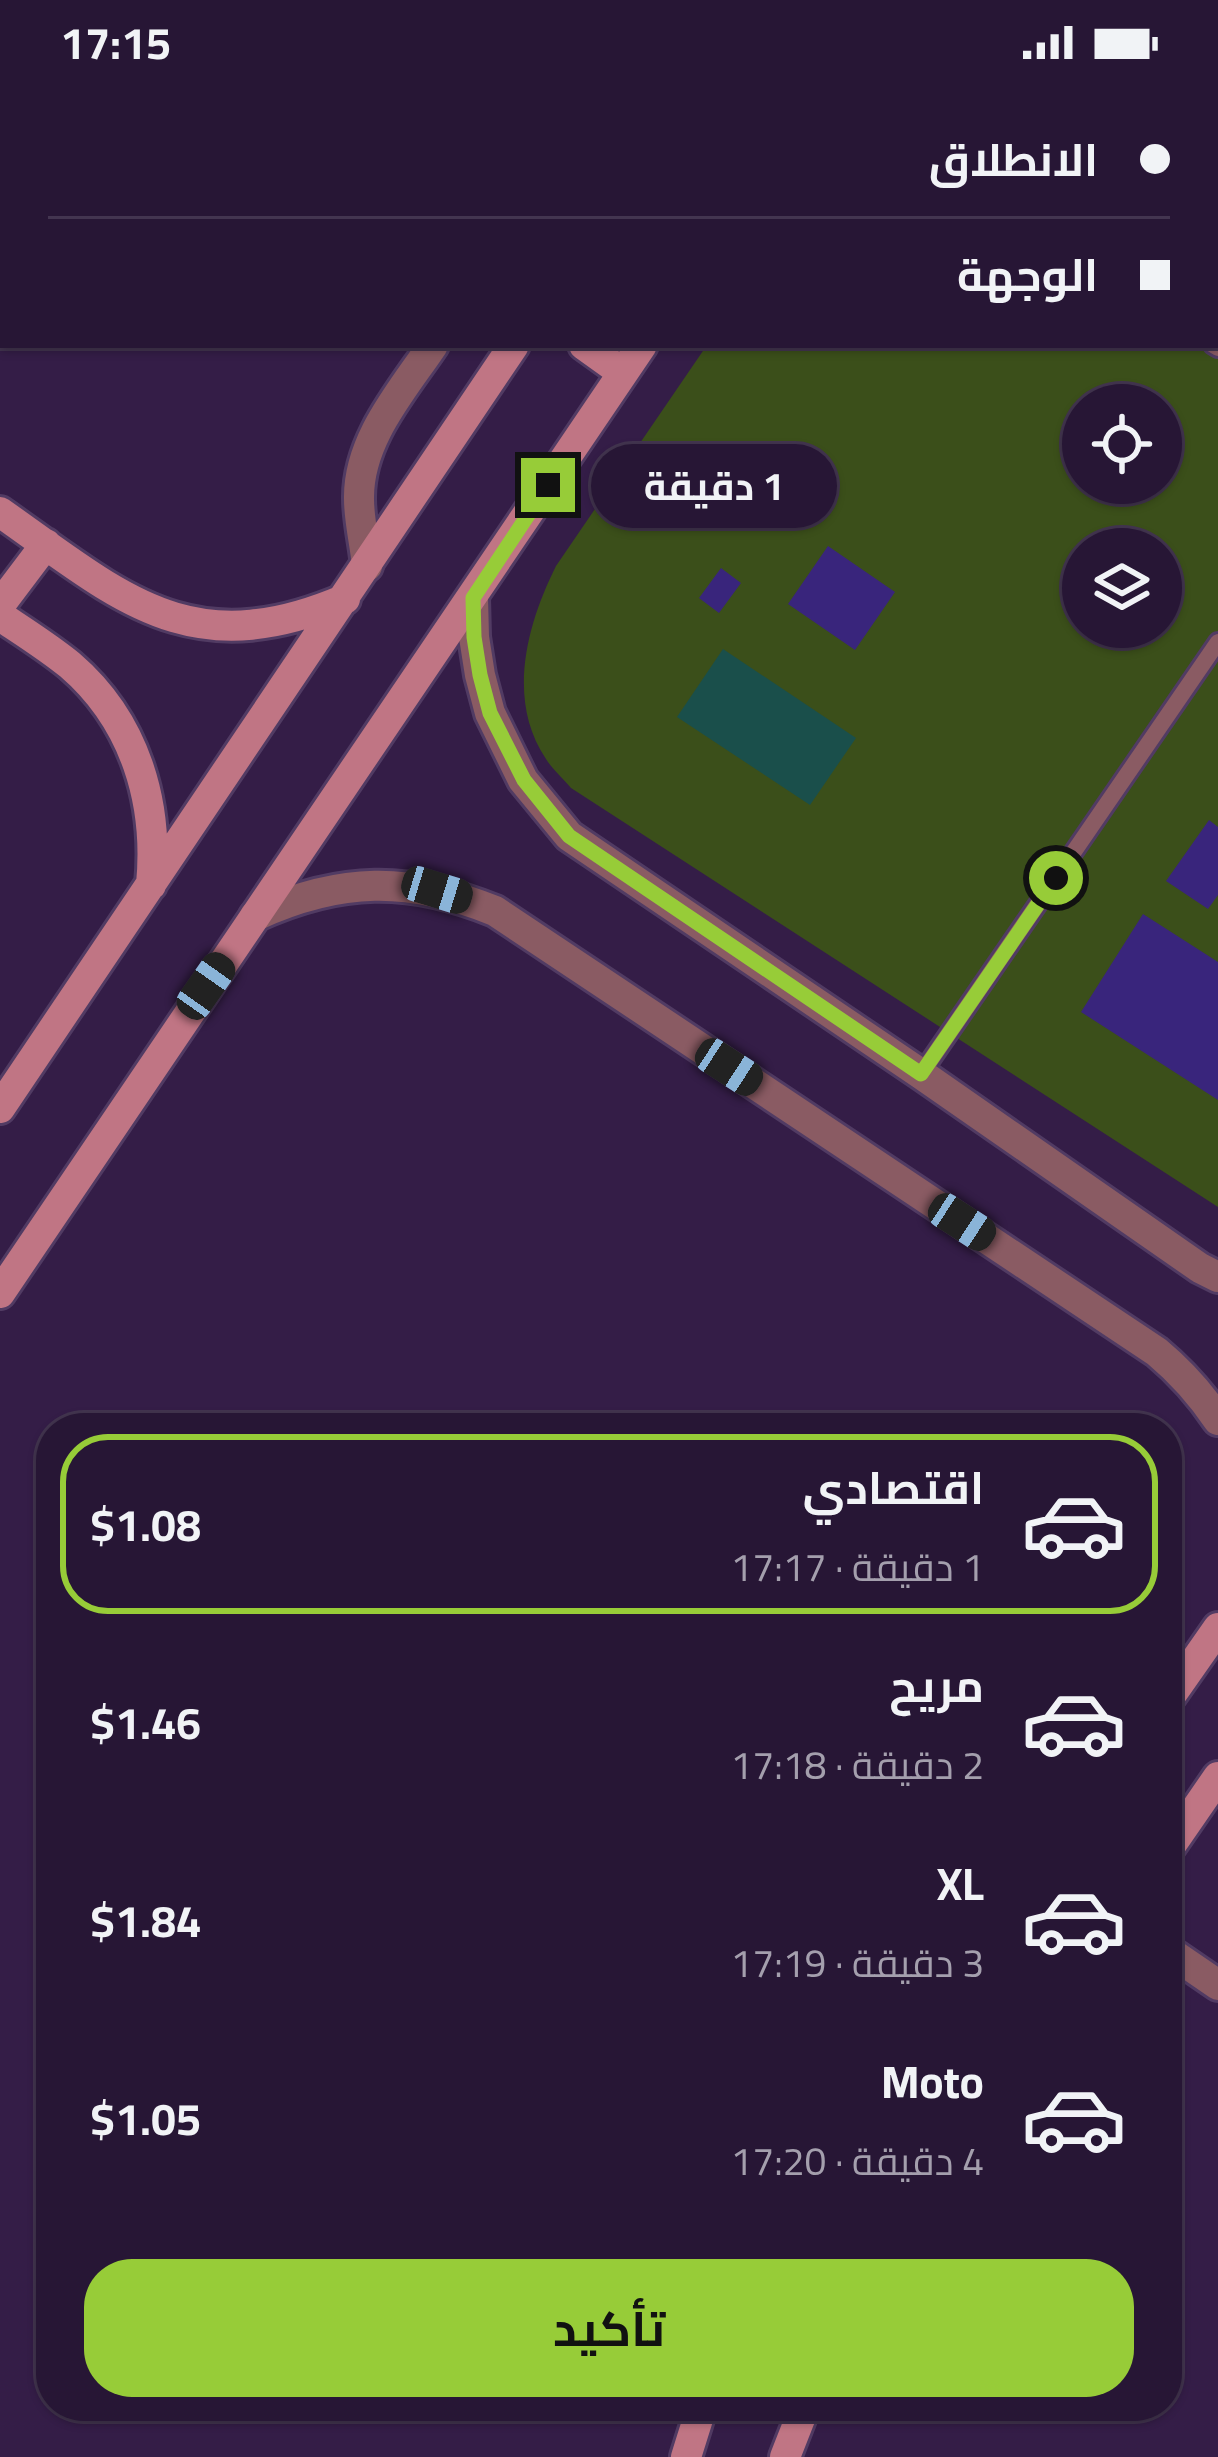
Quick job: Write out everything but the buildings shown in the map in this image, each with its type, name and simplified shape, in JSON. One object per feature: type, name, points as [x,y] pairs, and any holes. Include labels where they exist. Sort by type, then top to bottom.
[{"type":"main road","points":[[0,1108],[512,348]]},
{"type":"main road","points":[[588,348],[623,373]]},
{"type":"main road","points":[[0,1293],[640,348]]},
{"type":"main road","points":[[0,512],[124,598],[184,620],[249,626],[282,622],[345,599]]},
{"type":"main road","points":[[0,605],[46,544]]},
{"type":"main road","points":[[0,616],[72,667],[119,722],[146,785],[154,853],[151,887]]},
{"type":"main road","points":[[1182,1680],[1218,1628]]},
{"type":"main road","points":[[1182,1829],[1218,1777]]},
{"type":"main road","points":[[686,2457],[697,2421]]},
{"type":"main road","points":[[785,2457],[799,2421]]},
{"type":"street","points":[[367,566],[359,498],[362,468],[380,426],[431,348]]},
{"type":"street","points":[[473,598],[474,637],[490,713],[524,780],[569,836],[1218,1277]]},
{"type":"street","points":[[255,916],[314,893],[376,884],[437,890],[495,911],[1157,1352],[1202,1395],[1218,1420]]},
{"type":"street","points":[[1182,1961],[1218,1985]]},
{"type":"lane","points":[[921,1074],[1218,642]]},
{"type":"green space","points":[[705,348],[1218,348],[1218,1207],[571,788],[548,763],[527,712],[525,662],[556,566]]},
{"type":"shaded area","points":[[723,649],[856,738],[810,805],[677,717]]},
{"type":"route","points":[[548,485],[473,598],[474,637],[490,713],[506,748],[524,780],[569,836],[921,1074],[1056,878]]}]
